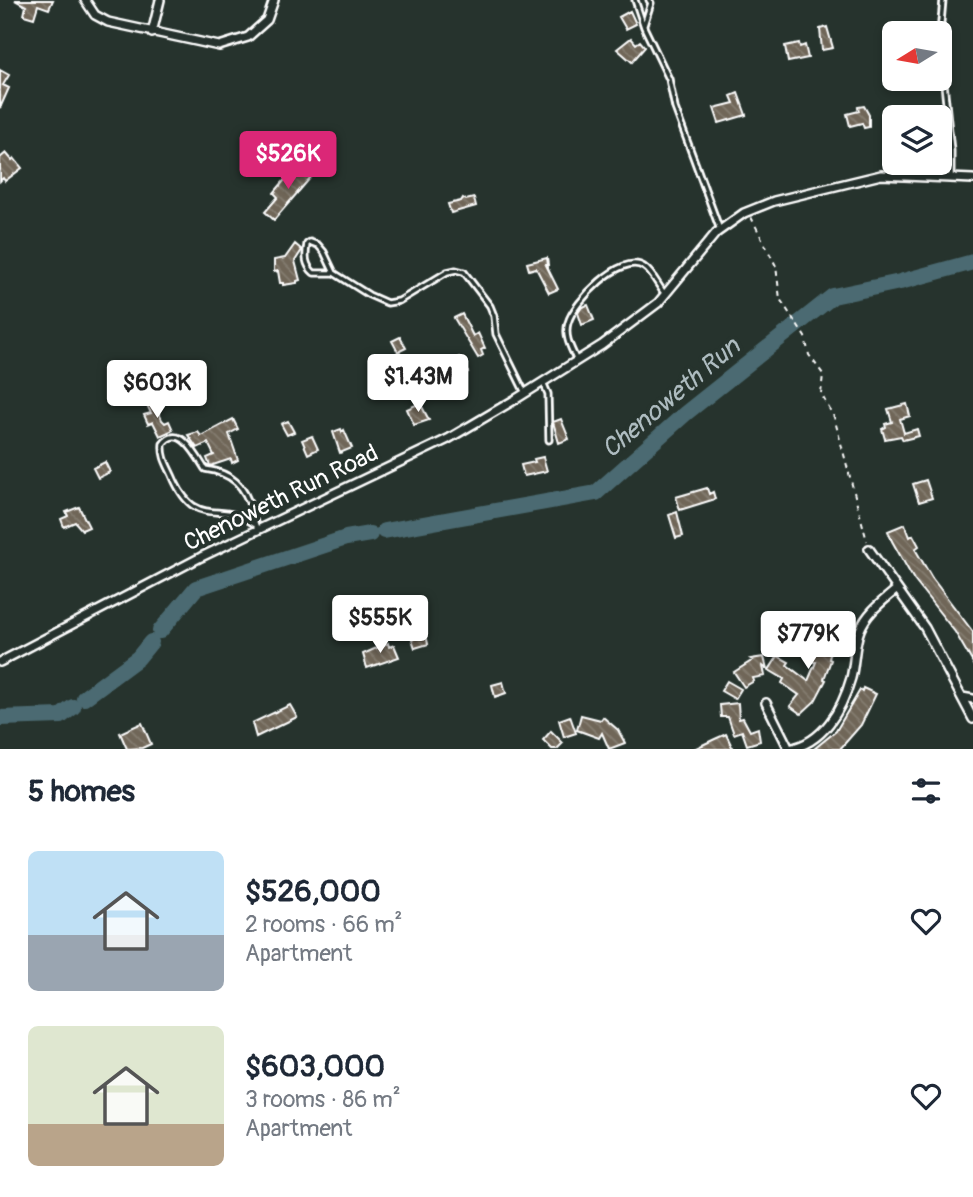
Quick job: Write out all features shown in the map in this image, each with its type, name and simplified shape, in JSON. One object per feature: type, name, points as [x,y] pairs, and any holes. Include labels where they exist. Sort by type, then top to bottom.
[{"type":"street","points":[[85,0],[101,20],[219,46],[248,37],[267,20],[274,0]]},
{"type":"street","points":[[152,33],[160,0]]},
{"type":"street","name":"Chenoweth Run Road","points":[[0,662],[256,527],[448,439],[525,393],[621,331],[666,295],[720,230],[749,210],[865,177],[892,174],[973,179]]},
{"type":"street","points":[[869,549],[925,628],[973,719]]},
{"type":"street","points":[[766,703],[789,749],[814,738],[835,716],[851,680],[856,644],[864,621],[897,589]]},
{"type":"street","points":[[962,697],[973,699]]},
{"type":"lane","points":[[635,0],[644,27],[668,79],[675,108],[720,230]]},
{"type":"lane","points":[[644,27],[651,3],[649,0]]},
{"type":"lane","points":[[941,21],[943,0]]},
{"type":"lane","points":[[945,91],[951,177]]},
{"type":"lane","points":[[334,273],[322,275],[308,268],[305,258],[307,244],[310,242],[318,246],[334,273],[387,303],[399,301],[447,272],[464,272],[490,306],[496,334],[525,393]]},
{"type":"lane","points":[[577,361],[567,335],[567,324],[582,298],[610,274],[624,265],[636,263],[644,266],[666,295]]},
{"type":"lane","points":[[543,382],[548,394],[549,440]]},
{"type":"lane","points":[[173,436],[182,438],[205,470],[226,473],[235,480],[252,510],[256,527],[237,516],[207,513],[186,501],[164,460],[163,444],[167,439],[173,436]]},
{"type":"path","points":[[749,210],[776,266],[781,301],[802,332],[809,355],[823,374],[821,394],[834,417],[869,549]]},
{"type":"building","points":[[15,0],[53,0],[49,9],[38,5],[34,18],[24,15],[26,6]]},
{"type":"building","points":[[630,11],[636,24],[626,29],[619,17]]},
{"type":"building","points":[[827,27],[833,48],[822,50],[820,29]]},
{"type":"building","points":[[631,38],[636,44],[640,41],[645,47],[632,62],[617,49]]},
{"type":"building","points":[[799,43],[800,47],[805,45],[808,58],[788,62],[785,46]]},
{"type":"building","points":[[0,70],[9,75],[3,85],[9,88],[0,108]]},
{"type":"building","points":[[738,93],[746,115],[719,123],[714,108],[734,103],[731,96]]},
{"type":"building","points":[[864,106],[869,115],[869,127],[864,128],[862,123],[850,126],[847,114],[859,111],[858,107]]},
{"type":"building","points":[[6,153],[22,168],[5,181],[3,178],[0,181],[0,158]]},
{"type":"building","points":[[297,165],[311,177],[274,220],[265,212],[278,197],[274,193]]},
{"type":"building","points":[[463,198],[474,198],[476,206],[451,213],[448,204]]},
{"type":"building","points":[[295,244],[302,250],[295,261],[300,280],[283,285],[280,283],[278,271],[274,272],[274,260],[285,258]]},
{"type":"building","points":[[547,258],[546,265],[558,289],[549,293],[536,268],[529,270],[527,263]]},
{"type":"building","points":[[588,305],[594,320],[582,325],[578,313],[582,307]]},
{"type":"building","points":[[462,314],[473,336],[478,333],[485,348],[481,350],[483,355],[478,358],[454,318]]},
{"type":"building","points":[[400,337],[406,348],[398,352],[392,341]]},
{"type":"building","points":[[459,357],[468,372],[458,376],[452,367],[455,365],[452,361]]},
{"type":"building","points":[[431,363],[440,377],[432,382],[430,378],[406,390],[401,381]]},
{"type":"building","points":[[153,400],[162,420],[165,423],[169,421],[173,430],[160,436],[153,422],[148,424],[144,415],[151,413],[146,403]]},
{"type":"building","points":[[420,403],[429,420],[414,425],[407,409]]},
{"type":"building","points":[[907,404],[910,416],[900,419],[904,433],[917,429],[919,436],[903,440],[901,436],[885,439],[882,429],[886,427],[885,424],[892,422],[888,409]]},
{"type":"building","points":[[233,419],[238,429],[229,434],[238,460],[232,463],[231,459],[210,466],[207,458],[214,455],[208,443],[197,448],[188,435],[198,432],[201,436]]},
{"type":"building","points":[[561,419],[569,439],[559,443],[553,422]]},
{"type":"building","points":[[288,421],[294,432],[287,435],[281,424]]},
{"type":"building","points":[[341,429],[352,448],[340,453],[333,432]]},
{"type":"building","points":[[312,436],[318,449],[308,454],[302,440]]},
{"type":"building","points":[[543,457],[547,471],[524,476],[521,465]]},
{"type":"building","points":[[105,462],[110,472],[98,478],[93,468]]},
{"type":"building","points":[[926,480],[932,498],[919,502],[913,484]]},
{"type":"building","points":[[707,488],[709,494],[713,492],[715,499],[680,510],[676,497]]},
{"type":"building","points":[[79,507],[89,527],[82,530],[75,522],[64,527],[61,519],[68,516],[66,512]]},
{"type":"building","points":[[677,512],[683,536],[676,538],[669,515]]},
{"type":"building","points":[[905,524],[910,537],[913,535],[919,546],[915,549],[932,578],[973,632],[973,663],[955,632],[914,580],[892,541],[888,531]]},
{"type":"building","points":[[827,618],[837,621],[830,645],[831,660],[824,679],[826,680],[815,701],[801,714],[790,706],[799,695],[782,683],[784,679],[769,670],[778,656],[789,662],[787,665],[808,681],[816,662],[813,662],[816,642],[819,643]]},
{"type":"building","points":[[426,635],[428,644],[415,648],[412,639]]},
{"type":"building","points":[[388,643],[389,647],[394,645],[399,657],[367,668],[363,654]]},
{"type":"building","points":[[764,657],[767,669],[763,666],[765,676],[753,678],[754,681],[744,687],[734,672],[753,660],[751,659]]},
{"type":"building","points":[[727,681],[741,689],[735,699],[721,691]]},
{"type":"building","points":[[503,682],[506,693],[495,697],[492,685]]},
{"type":"building","points":[[863,688],[876,694],[861,725],[840,749],[814,749],[836,731]]},
{"type":"building","points":[[738,703],[739,719],[743,718],[750,731],[758,728],[760,741],[747,745],[742,731],[734,734],[728,717],[721,717],[720,705]]},
{"type":"building","points":[[290,705],[297,717],[256,737],[252,723]]},
{"type":"building","points":[[581,715],[601,720],[603,717],[618,730],[625,743],[609,749],[602,733],[599,738],[577,730]]},
{"type":"building","points":[[570,716],[576,733],[564,737],[559,720]]},
{"type":"building","points":[[142,723],[151,744],[127,749],[120,733]]},
{"type":"building","points":[[551,731],[563,743],[557,749],[552,749],[543,740]]},
{"type":"building","points":[[726,734],[733,749],[694,749],[715,739]]},
{"type":"waterway","name":"Chenoweth Run","points":[[384,531],[596,493],[686,413],[833,296],[900,282],[973,262]]},
{"type":"waterway","name":"Chenoweth Run","points":[[160,631],[196,588],[346,538],[370,534]]},
{"type":"waterway","name":"Chenoweth Run","points":[[84,698],[138,658],[151,642]]},
{"type":"waterway","name":"Chenoweth Run","points":[[0,718],[61,716],[73,707]]}]
